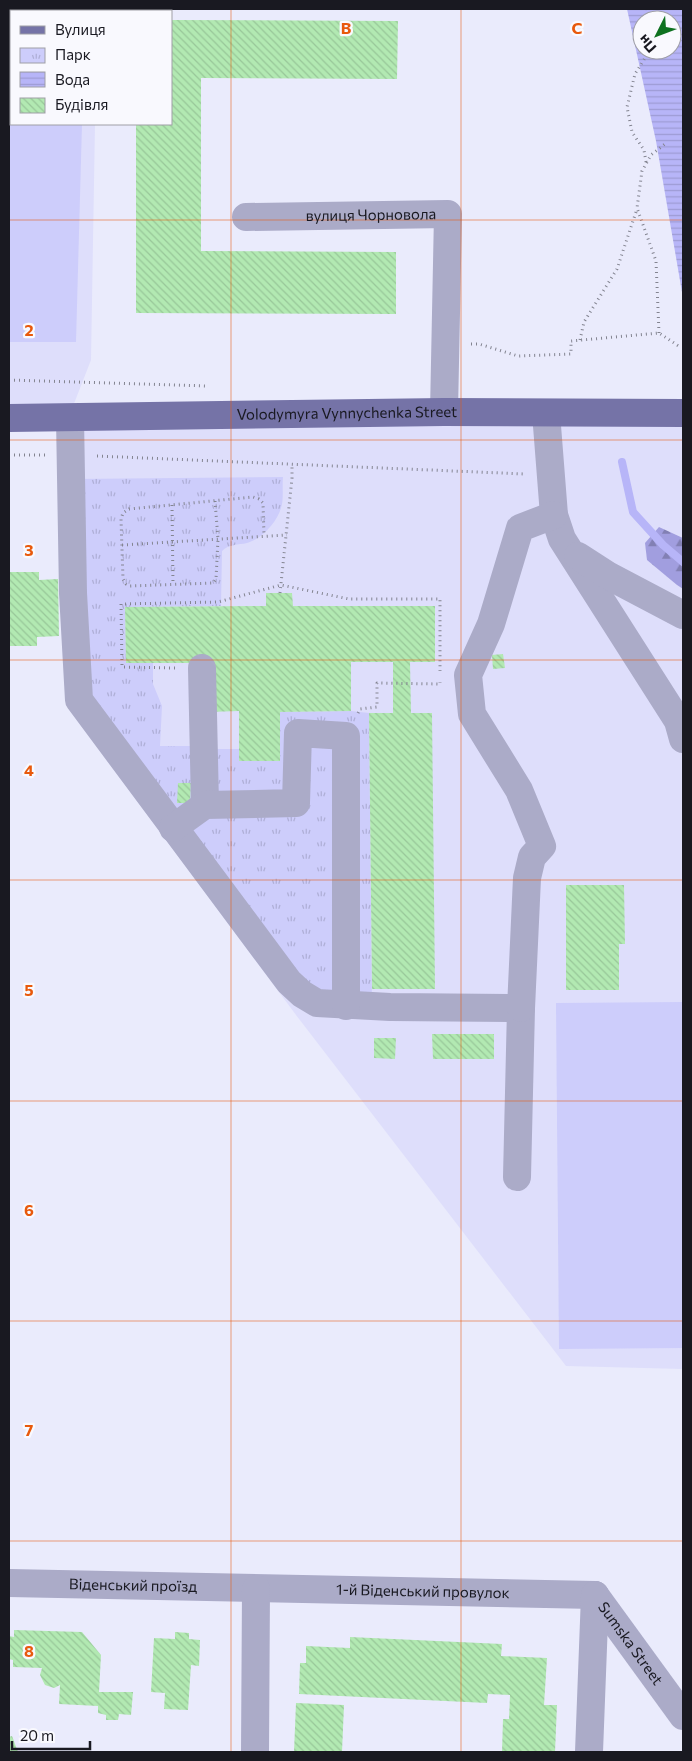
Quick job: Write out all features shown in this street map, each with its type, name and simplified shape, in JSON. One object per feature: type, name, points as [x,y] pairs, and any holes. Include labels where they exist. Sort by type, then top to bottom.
[{"type":"main road","name":"Volodymyra Vynnychenka Street","points":[[9,418],[444,412],[546,414],[683,413]]},
{"type":"street","name":"вулиця Чорновола","points":[[246,217],[448,214],[444,412]]},
{"type":"street","points":[[546,414],[554,515],[562,538],[678,721],[683,739]]},
{"type":"street","points":[[70,418],[73,593],[79,700],[289,982],[317,1004],[521,1008]]},
{"type":"street","points":[[517,1177],[521,1008],[527,878],[532,857],[542,846],[519,790],[472,714],[468,675],[491,624],[520,528],[554,515]]},
{"type":"street","points":[[571,551],[609,576],[683,615]]},
{"type":"street","points":[[202,668],[205,805]]},
{"type":"street","points":[[173,828],[205,805],[296,803],[298,733],[346,736],[346,1006]]},
{"type":"street","name":"Віденський проїзд","points":[[9,1582],[256,1589]]},
{"type":"street","points":[[254,1752],[256,1589]]},
{"type":"street","name":"1-й Віденський провулок","points":[[256,1589],[595,1595]]},
{"type":"street","points":[[589,1752],[595,1595]]},
{"type":"street","name":"Sumska Street","points":[[595,1595],[683,1716]]},
{"type":"path","points":[[644,60],[635,74],[627,107],[632,132],[644,150],[646,162]]},
{"type":"path","points":[[580,340],[584,322],[617,269],[637,208],[642,171],[651,155],[665,144]]},
{"type":"path","points":[[637,208],[656,261],[659,333]]},
{"type":"path","points":[[446,345],[479,344],[518,356],[571,354],[571,341],[659,333],[680,347]]},
{"type":"path","points":[[9,455],[70,455],[552,475]]},
{"type":"path","points":[[280,593],[287,535],[292,464]]},
{"type":"path","points":[[215,501],[218,539],[216,580],[213,583],[130,586],[126,584],[123,579],[121,519],[123,513],[129,509],[253,497],[263,503],[264,536]]},
{"type":"path","points":[[172,505],[173,584]]},
{"type":"path","points":[[122,545],[287,535]]},
{"type":"path","points":[[202,668],[122,667],[121,604],[218,602],[280,585],[349,600],[440,599],[440,684],[377,683],[377,707]]},
{"type":"shaded area","points":[[9,9],[97,9],[10,10],[10,125],[95,125],[91,360],[68,419],[683,419],[683,538],[659,527],[677,585],[683,589],[683,1369],[566,1366],[296,1015],[71,712],[68,420],[9,420]]},
{"type":"green space","points":[[9,9],[86,9],[10,10],[10,125],[82,125],[76,342],[9,342]]},
{"type":"green space","points":[[283,477],[282,504],[272,524],[253,541],[231,546],[222,551],[221,606],[125,607],[126,663],[153,663],[153,684],[162,706],[160,746],[239,749],[280,761],[280,712],[351,711],[369,713],[372,1006],[316,1002],[81,700],[73,479]]},
{"type":"green space","points":[[659,527],[683,538],[683,589],[647,560],[645,543]]},
{"type":"green space","points":[[683,1002],[683,1348],[559,1349],[556,1003]]},
{"type":"water","points":[[627,9],[683,9],[683,298],[656,141],[638,60],[682,60],[682,10],[632,10],[632,32]]},
{"type":"building","points":[[172,20],[398,21],[397,79],[201,78],[201,251],[396,252],[396,314],[136,313],[136,125],[172,125]]},
{"type":"building","points":[[9,572],[39,572],[39,580],[58,579],[59,636],[37,637],[37,646],[9,646]]},
{"type":"building","points":[[266,593],[292,593],[293,606],[435,606],[435,662],[410,662],[411,713],[432,713],[435,989],[372,989],[369,713],[393,713],[393,662],[351,662],[351,711],[280,712],[280,761],[239,761],[239,711],[209,712],[209,663],[126,663],[125,607],[266,606]]},
{"type":"building","points":[[503,654],[505,668],[493,669],[492,655]]},
{"type":"building","points":[[178,783],[191,783],[190,803],[177,803]]},
{"type":"building","points":[[566,885],[624,885],[625,944],[619,944],[619,990],[566,990]]},
{"type":"building","points":[[432,1034],[494,1034],[494,1059],[433,1059]]},
{"type":"building","points":[[374,1038],[396,1038],[395,1059],[374,1058]]},
{"type":"building","points":[[14,1630],[82,1632],[101,1655],[99,1692],[133,1692],[131,1715],[119,1714],[118,1720],[106,1720],[106,1715],[98,1713],[98,1706],[59,1704],[60,1685],[54,1688],[45,1685],[40,1675],[42,1668],[13,1667],[13,1660],[9,1659],[9,1636],[14,1637]]},
{"type":"building","points":[[175,1632],[189,1633],[189,1639],[200,1640],[199,1666],[191,1665],[188,1710],[164,1709],[165,1693],[151,1692],[154,1638],[175,1639]]},
{"type":"building","points":[[350,1637],[502,1644],[501,1656],[547,1658],[544,1705],[557,1705],[555,1752],[502,1752],[503,1719],[509,1719],[510,1695],[488,1694],[487,1703],[299,1694],[300,1663],[306,1663],[306,1646],[350,1648]]},
{"type":"building","points":[[296,1703],[344,1705],[342,1752],[294,1752]]},
{"type":"building","points":[[12,1736],[18,1752],[9,1752],[9,1737]]},
{"type":"waterway","points":[[622,462],[633,512],[663,545],[683,562]]}]
